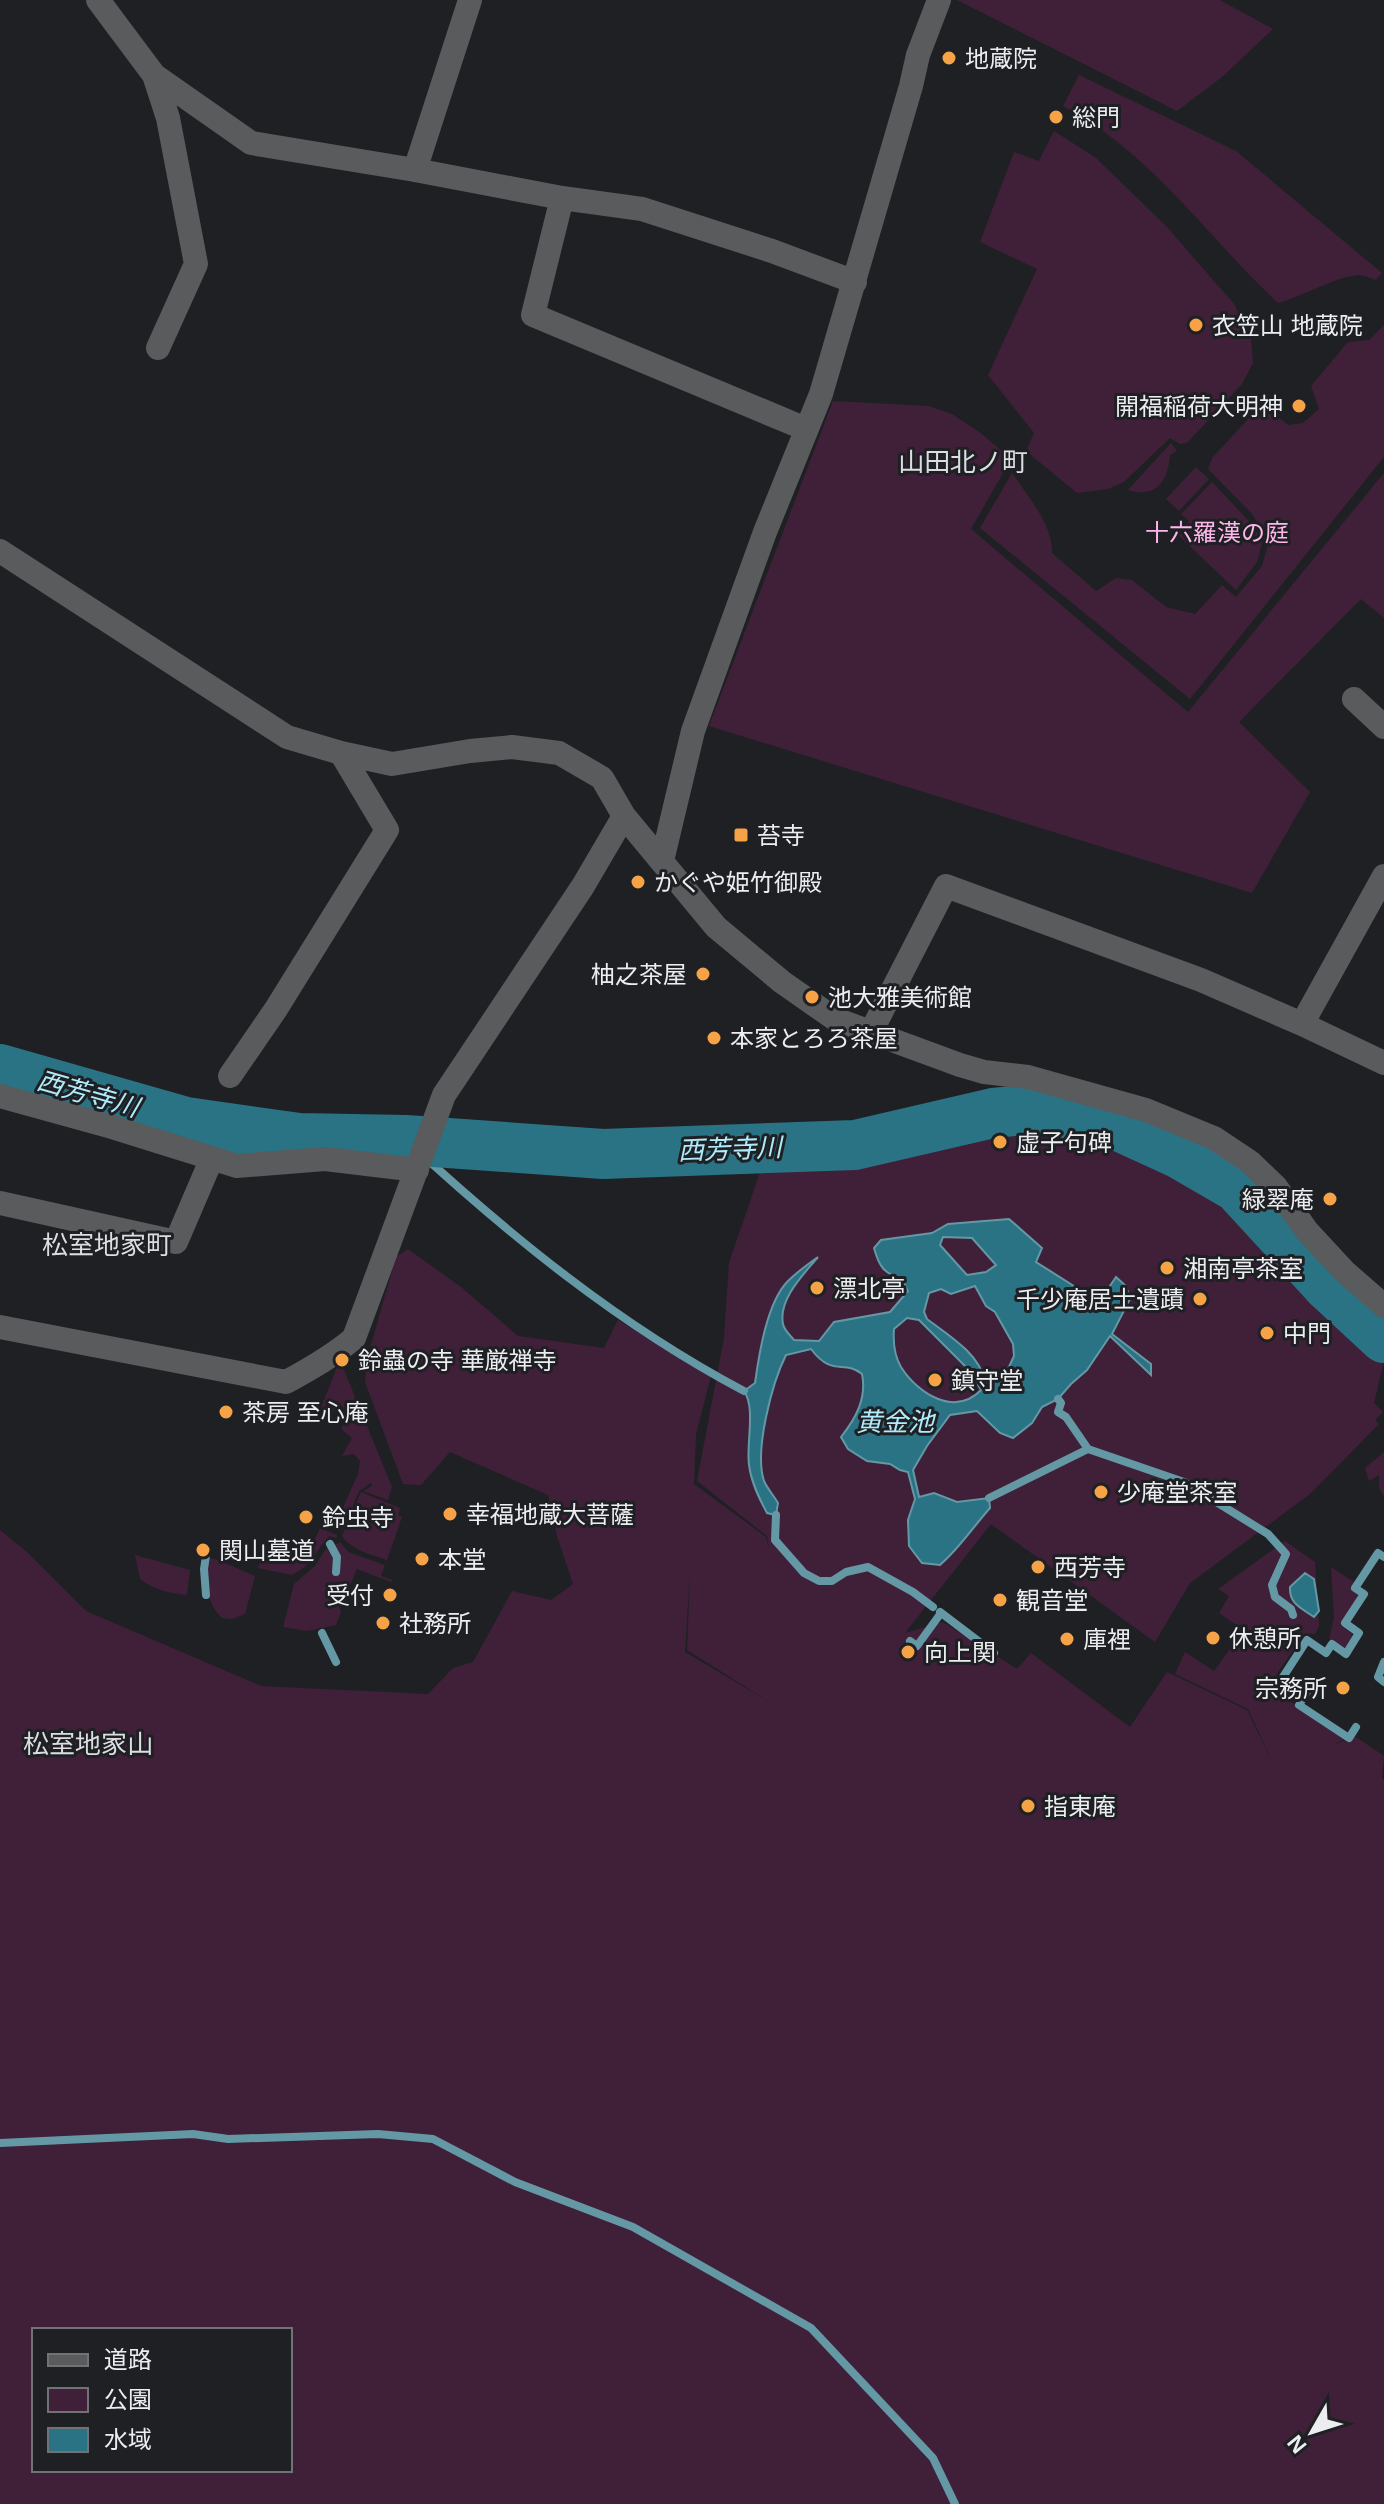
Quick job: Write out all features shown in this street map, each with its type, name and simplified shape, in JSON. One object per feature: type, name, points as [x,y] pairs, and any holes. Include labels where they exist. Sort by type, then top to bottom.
[{"type":"street","points":[[98,0],[154,75],[251,143],[562,198],[642,209],[772,251],[855,282]]},
{"type":"street","points":[[415,170],[470,0]]},
{"type":"street","points":[[662,861],[693,731],[755,558],[821,394],[918,55],[939,0]]},
{"type":"street","points":[[154,75],[168,118],[196,264],[158,348]]},
{"type":"street","points":[[562,198],[533,315],[806,429]]},
{"type":"street","points":[[0,551],[287,737],[392,764],[512,747],[559,753],[602,778],[624,816],[716,927],[782,982],[835,1019],[972,1068],[1028,1077],[1146,1110],[1214,1138],[1250,1162],[1276,1187],[1307,1231],[1344,1271],[1384,1306]]},
{"type":"street","points":[[1354,699],[1384,727]]},
{"type":"street","points":[[230,1076],[276,1009],[387,830],[341,753]]},
{"type":"street","points":[[0,1327],[286,1382],[331,1356],[354,1338],[444,1095],[583,886],[624,816]]},
{"type":"street","points":[[1302,1024],[1384,876]]},
{"type":"street","points":[[871,1032],[946,886],[1201,980],[1384,1063]]},
{"type":"street","points":[[0,1096],[237,1166],[325,1159],[417,1170]]},
{"type":"street","points":[[0,1203],[176,1242],[212,1158]]},
{"type":"green space","points":[[957,0],[1220,0],[1273,29],[1222,77],[1177,111]]},
{"type":"green space","points":[[1079,75],[1236,151],[1382,273],[1376,280],[1359,275],[1347,277],[1278,303],[1151,171],[1095,125],[1063,106]]},
{"type":"green space","points":[[1054,131],[1096,158],[1167,227],[1234,304],[1251,339],[1253,363],[1242,384],[1187,443],[1180,444],[1170,438],[1124,482],[1108,489],[1077,493],[1026,451],[1034,433],[988,375],[1037,269],[980,242],[1014,152],[1039,161]]},
{"type":"green space","points":[[1384,325],[1384,457],[1190,699],[980,528],[1012,473],[1044,521],[1052,553],[1096,591],[1116,578],[1132,580],[1166,607],[1195,614],[1222,585],[1236,597],[1262,566],[1269,541],[1252,514],[1208,469],[1212,458],[1262,404],[1288,425],[1303,423],[1319,409],[1311,386],[1348,342],[1369,340]]},
{"type":"green space","points":[[833,401],[928,406],[952,414],[1011,459],[971,529],[1188,712],[1384,473],[1384,618],[1361,599],[1239,722],[1310,792],[1252,893],[709,726]]},
{"type":"green space","points":[[1171,443],[1177,451],[1170,455],[1167,473],[1159,486],[1146,492],[1128,490]]},
{"type":"green space","points":[[1196,467],[1209,479],[1179,511],[1166,499]]},
{"type":"green space","name":"十六羅漢の庭","points":[[1212,482],[1263,540],[1257,562],[1236,590],[1177,534],[1189,521],[1181,514]]},
{"type":"green space","points":[[1041,1122],[1210,1190],[1384,1361],[1374,1403],[1383,1412],[1375,1420],[1379,1424],[1310,1494],[1190,1583],[1155,1642],[991,1524],[905,1633],[943,1622],[1017,1669],[1031,1653],[1130,1727],[1167,1672],[1247,1710],[1273,1764],[1248,1709],[1175,1674],[1185,1652],[1214,1671],[1244,1630],[1219,1613],[1229,1596],[1218,1589],[1285,1541],[1315,1562],[1319,1626],[1315,1634],[1305,1633],[1276,1675],[1285,1682],[1277,1693],[1348,1738],[1332,1745],[1356,1737],[1384,1756],[1384,2504],[0,2504],[0,1530],[27,1552],[86,1611],[261,1686],[428,1694],[453,1668],[473,1662],[512,1591],[551,1600],[573,1584],[557,1536],[548,1495],[450,1452],[421,1485],[403,1484],[365,1382],[367,1359],[396,1257],[408,1249],[461,1287],[518,1336],[604,1348],[618,1320],[711,1376],[696,1434],[694,1484],[766,1537],[769,1550],[767,1536],[697,1481],[724,1338],[729,1263],[762,1166],[869,1156],[989,1129]],"holes":[[[690,1572],[687,1650],[768,1701],[685,1652]]]},
{"type":"green space","points":[[342,1365],[392,1487],[388,1500],[363,1491],[372,1486],[371,1483],[359,1491],[343,1529],[335,1525],[358,1474],[360,1461],[354,1454],[342,1456],[352,1438],[341,1429],[351,1412],[338,1404],[327,1421],[318,1415],[337,1367]]},
{"type":"green space","points":[[1384,1452],[1384,1497],[1379,1488],[1379,1475],[1369,1481],[1365,1468]]},
{"type":"green space","points":[[361,1492],[400,1508],[398,1515],[402,1517],[387,1560],[357,1549],[342,1536]]},
{"type":"green space","points":[[320,1528],[337,1535],[337,1538],[329,1536],[305,1567],[292,1575],[258,1568],[260,1562],[291,1562],[303,1557]]},
{"type":"green space","points":[[340,1542],[348,1552],[385,1565],[381,1576],[391,1582],[357,1569],[349,1588],[337,1601],[341,1612],[336,1625],[307,1631],[283,1627],[294,1584],[315,1566],[325,1550]]},
{"type":"green space","points":[[135,1555],[190,1570],[187,1595],[162,1590],[140,1579]]},
{"type":"green space","points":[[208,1558],[255,1576],[245,1614],[232,1619],[222,1618],[212,1605],[206,1574]]},
{"type":"green space","points":[[1331,1567],[1354,1582],[1350,1588],[1359,1595],[1340,1625],[1355,1636],[1345,1649],[1329,1639],[1334,1618]]},
{"type":"water","name":"黄金池","points":[[1009,1219],[1042,1248],[1036,1262],[1099,1302],[1116,1277],[1126,1286],[1130,1299],[1112,1334],[1151,1364],[1151,1375],[1110,1336],[1087,1370],[1058,1399],[1042,1407],[1032,1423],[1013,1438],[1000,1433],[977,1411],[950,1415],[913,1470],[919,1497],[934,1493],[957,1502],[989,1498],[990,1508],[940,1565],[922,1563],[909,1546],[908,1520],[915,1499],[908,1472],[890,1464],[867,1461],[848,1449],[841,1437],[859,1407],[863,1391],[862,1374],[849,1368],[832,1366],[811,1349],[786,1355],[770,1399],[761,1453],[764,1481],[778,1503],[776,1515],[767,1513],[752,1478],[748,1456],[749,1407],[744,1391],[755,1383],[765,1329],[775,1302],[781,1290],[799,1271],[818,1257],[788,1296],[782,1315],[784,1326],[794,1340],[819,1341],[834,1322],[890,1312],[908,1291],[902,1279],[890,1274],[880,1264],[874,1248],[881,1240],[932,1233],[948,1224]],"holes":[[[943,1237],[972,1238],[996,1265],[986,1272],[967,1275],[940,1245]],[[975,1286],[986,1306],[995,1312],[1013,1344],[1014,1356],[1007,1371],[992,1383],[985,1381],[970,1353],[927,1319],[924,1312],[929,1293],[941,1289],[951,1294]],[[907,1318],[919,1320],[970,1371],[981,1390],[971,1398],[949,1402],[917,1386],[899,1362],[894,1348],[894,1329]]]},
{"type":"water","points":[[1305,1573],[1314,1579],[1319,1611],[1314,1617],[1297,1605],[1290,1593],[1290,1587]]},
{"type":"waterway","name":"西芳寺川","points":[[0,1069],[186,1122],[299,1138],[406,1140],[603,1154],[855,1145],[993,1113],[1046,1108],[1121,1127],[1180,1154],[1237,1187],[1329,1287],[1384,1338]]},
{"type":"waterway","points":[[406,1140],[525,1244],[609,1308],[744,1391]]},
{"type":"waterway","points":[[1058,1399],[1061,1403],[1058,1412],[1066,1417],[1088,1449],[1184,1482],[1268,1534],[1286,1554],[1272,1585],[1275,1597],[1291,1609],[1293,1615]]},
{"type":"waterway","points":[[989,1498],[1088,1449]]},
{"type":"waterway","points":[[776,1515],[775,1540],[804,1573],[819,1581],[832,1581],[846,1572],[868,1567],[933,1607]]},
{"type":"waterway","points":[[330,1544],[337,1557],[336,1572]]},
{"type":"waterway","points":[[206,1595],[204,1569],[207,1549]]},
{"type":"waterway","points":[[1356,1727],[1349,1738],[1299,1705],[1307,1692],[1283,1677],[1307,1640],[1326,1653],[1332,1644],[1346,1654],[1359,1633],[1345,1623],[1364,1594],[1355,1588],[1378,1553],[1384,1557]]},
{"type":"waterway","points":[[940,1612],[994,1653]]},
{"type":"waterway","points":[[910,1641],[917,1646],[941,1613]]},
{"type":"waterway","points":[[322,1633],[336,1662]]},
{"type":"waterway","points":[[1384,1662],[1378,1677],[1384,1682]]},
{"type":"waterway","points":[[0,2143],[193,2134],[228,2139],[378,2134],[433,2139],[515,2182],[633,2227],[811,2328],[933,2458],[955,2504]]},
{"type":"place","name":"地蔵院","points":[[949,58]]},
{"type":"place","name":"総門","points":[[1056,117]]},
{"type":"place","name":"衣笠山 地蔵院","points":[[1196,325]]},
{"type":"place","name":"開福稲荷大明神","points":[[1299,406]]},
{"type":"place","name":"苔寺","points":[[741,835]]},
{"type":"place","name":"かぐや姫竹御殿","points":[[638,882]]},
{"type":"place","name":"柚之茶屋","points":[[703,974]]},
{"type":"place","name":"池大雅美術館","points":[[812,997]]},
{"type":"place","name":"本家とろろ茶屋","points":[[714,1038]]},
{"type":"place","name":"虚子句碑","points":[[1000,1142]]},
{"type":"place","name":"緑翠庵","points":[[1330,1199]]},
{"type":"place","name":"湘南亭茶室","points":[[1167,1268]]},
{"type":"place","name":"漂北亭","points":[[817,1288]]},
{"type":"place","name":"千少庵居士遺蹟","points":[[1200,1299]]},
{"type":"place","name":"中門","points":[[1267,1333]]},
{"type":"place","name":"鈴蟲の寺 華厳禅寺","points":[[342,1360]]},
{"type":"place","name":"鎮守堂","points":[[935,1380]]},
{"type":"place","name":"茶房 至心庵","points":[[226,1412]]},
{"type":"place","name":"少庵堂茶室","points":[[1101,1492]]},
{"type":"place","name":"幸福地蔵大菩薩","points":[[450,1514]]},
{"type":"place","name":"鈴虫寺","points":[[306,1517]]},
{"type":"place","name":"関山墓道","points":[[203,1550]]},
{"type":"place","name":"本堂","points":[[422,1559]]},
{"type":"place","name":"西芳寺","points":[[1038,1567]]},
{"type":"place","name":"受付","points":[[390,1595]]},
{"type":"place","name":"観音堂","points":[[1000,1600]]},
{"type":"place","name":"社務所","points":[[383,1623]]},
{"type":"place","name":"休憩所","points":[[1213,1638]]},
{"type":"place","name":"庫裡","points":[[1067,1639]]},
{"type":"place","name":"向上関","points":[[908,1652]]},
{"type":"place","name":"宗務所","points":[[1343,1688]]},
{"type":"place","name":"指東庵","points":[[1028,1806]]},
{"type":"district","name":"山田北ノ町","points":[[963,462]]},
{"type":"district","name":"松室地家町","points":[[107,1245]]},
{"type":"district","name":"松室地家山","points":[[88,1744]]}]
